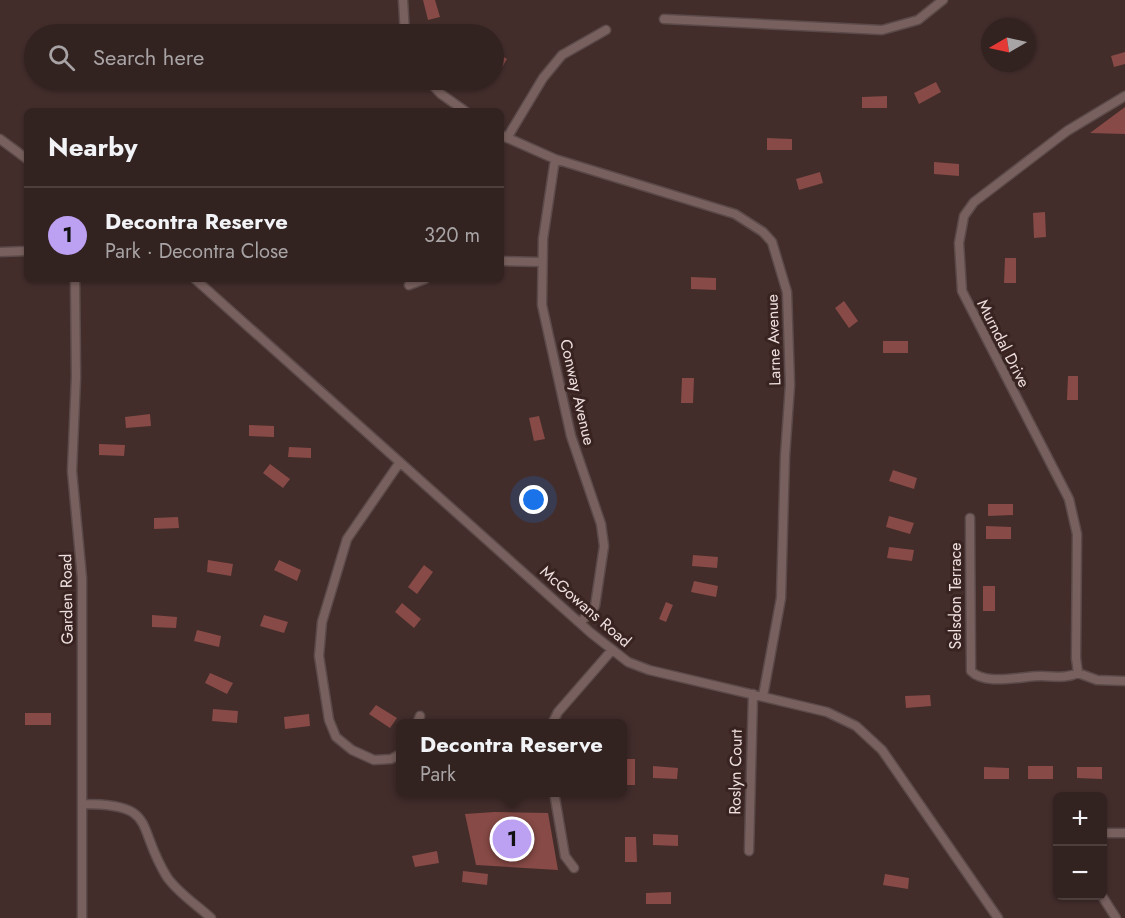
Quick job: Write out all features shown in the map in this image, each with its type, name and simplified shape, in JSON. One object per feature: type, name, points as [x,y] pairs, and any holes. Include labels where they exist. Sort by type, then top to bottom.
[{"type":"street","points":[[403,0],[404,24]]},
{"type":"street","points":[[664,20],[882,30],[918,20],[943,0]]},
{"type":"street","points":[[504,137],[543,78],[562,55],[606,30]]},
{"type":"street","points":[[437,90],[461,108]]},
{"type":"street","name":"Murndal Drive","points":[[1078,673],[1076,658],[1077,534],[1071,507],[1062,481],[1040,445],[963,295],[958,251],[964,216],[974,202],[1067,131],[1125,96]]},
{"type":"street","name":"Larne Avenue","points":[[504,137],[555,159],[613,174],[735,214],[763,232],[774,248],[788,300],[790,385],[785,456],[781,598],[758,695]]},
{"type":"street","points":[[0,139],[24,157]]},
{"type":"street","name":"Conway Avenue","points":[[555,159],[541,262],[542,305],[572,436],[603,536],[602,568],[596,600],[592,609],[580,623]]},
{"type":"street","points":[[0,252],[24,251]]},
{"type":"street","points":[[504,261],[541,262]]},
{"type":"street","name":"Garden Road","points":[[75,282],[76,377],[72,471],[82,578],[82,918]]},
{"type":"street","name":"McGowans Road","points":[[198,282],[612,650],[638,667],[827,712],[844,718],[868,735],[904,781],[998,918]]},
{"type":"street","points":[[409,285],[417,282]]},
{"type":"street","points":[[396,756],[374,760],[352,750],[336,736],[329,720],[319,656],[322,622],[347,539],[400,462]]},
{"type":"street","name":"Selsdon Terrace","points":[[970,518],[971,671],[977,676],[1004,680],[1038,676],[1064,678],[1078,673]]},
{"type":"street","points":[[554,719],[558,711],[612,650]]},
{"type":"street","points":[[1078,673],[1097,680],[1125,681]]},
{"type":"street","name":"Roslyn Court","points":[[749,851],[758,695]]},
{"type":"street","points":[[555,797],[565,856],[574,868]]},
{"type":"street","points":[[83,804],[124,806],[135,812],[167,876],[211,918]]},
{"type":"street","points":[[1107,833],[1125,833]]},
{"type":"street","points":[[1105,900],[1116,918]]},
{"type":"shaded area","points":[[423,0],[435,0],[440,17],[428,20]]},
{"type":"shaded area","points":[[1125,52],[1125,64],[1114,67],[1111,56]]},
{"type":"shaded area","points":[[936,82],[941,92],[919,104],[914,93]]},
{"type":"shaded area","points":[[887,96],[887,108],[862,108],[862,97]]},
{"type":"shaded area","points":[[1125,107],[1125,134],[1090,133]]},
{"type":"shaded area","points":[[767,138],[792,139],[792,150],[767,150]]},
{"type":"shaded area","points":[[934,162],[959,164],[959,176],[934,174]]},
{"type":"shaded area","points":[[820,172],[823,183],[799,190],[796,179]]},
{"type":"shaded area","points":[[1045,212],[1046,237],[1034,238],[1033,213]]},
{"type":"shaded area","points":[[1005,258],[1016,258],[1016,283],[1004,283]]},
{"type":"shaded area","points":[[691,277],[716,278],[716,290],[691,289]]},
{"type":"shaded area","points":[[844,301],[858,321],[849,328],[835,308]]},
{"type":"shaded area","points":[[883,341],[908,341],[908,353],[883,353]]},
{"type":"shaded area","points":[[1068,376],[1078,376],[1078,400],[1067,400]]},
{"type":"shaded area","points":[[682,378],[694,378],[693,403],[681,403]]},
{"type":"shaded area","points":[[150,414],[151,426],[126,428],[125,417]]},
{"type":"shaded area","points":[[539,416],[545,439],[534,441],[529,418]]},
{"type":"shaded area","points":[[249,425],[274,426],[274,437],[249,436]]},
{"type":"shaded area","points":[[99,444],[125,445],[124,456],[99,455]]},
{"type":"shaded area","points":[[289,447],[311,448],[311,458],[288,457]]},
{"type":"shaded area","points":[[270,464],[290,479],[283,488],[263,473]]},
{"type":"shaded area","points":[[893,470],[917,478],[914,489],[889,481]]},
{"type":"shaded area","points":[[988,504],[1013,504],[1013,515],[988,516]]},
{"type":"shaded area","points":[[889,516],[914,523],[910,534],[886,527]]},
{"type":"shaded area","points":[[178,517],[179,528],[154,529],[154,518]]},
{"type":"shaded area","points":[[986,526],[1011,527],[1011,539],[986,539]]},
{"type":"shaded area","points":[[889,547],[914,550],[912,561],[887,558]]},
{"type":"shaded area","points":[[693,555],[718,557],[717,568],[692,566]]},
{"type":"shaded area","points":[[208,560],[233,564],[231,576],[207,572]]},
{"type":"shaded area","points":[[279,560],[301,570],[297,581],[274,570]]},
{"type":"shaded area","points":[[424,565],[433,572],[417,594],[408,587]]},
{"type":"shaded area","points":[[694,581],[718,586],[716,597],[691,592]]},
{"type":"shaded area","points":[[983,586],[995,586],[995,611],[983,611]]},
{"type":"shaded area","points":[[666,602],[673,605],[666,622],[659,619]]},
{"type":"shaded area","points":[[402,603],[421,619],[414,628],[395,612]]},
{"type":"shaded area","points":[[152,615],[177,617],[176,628],[152,627]]},
{"type":"shaded area","points":[[264,615],[288,622],[284,633],[260,626]]},
{"type":"shaded area","points":[[197,630],[221,636],[219,647],[194,641]]},
{"type":"shaded area","points":[[210,673],[233,683],[227,694],[205,683]]},
{"type":"shaded area","points":[[930,695],[931,706],[906,708],[905,696]]},
{"type":"shaded area","points":[[376,705],[397,718],[390,728],[369,714]]},
{"type":"shaded area","points":[[213,709],[238,711],[237,723],[212,721]]},
{"type":"shaded area","points":[[25,713],[51,713],[51,725],[25,725]]},
{"type":"shaded area","points":[[309,714],[310,726],[285,729],[284,717]]},
{"type":"shaded area","points":[[627,759],[635,759],[635,785],[627,785]]},
{"type":"shaded area","points":[[653,766],[678,768],[677,779],[653,778]]},
{"type":"shaded area","points":[[1028,766],[1053,766],[1053,779],[1028,779]]},
{"type":"shaded area","points":[[984,767],[1009,768],[1009,779],[984,779]]},
{"type":"shaded area","points":[[1077,767],[1102,767],[1102,779],[1077,778]]},
{"type":"shaded area","points":[[548,813],[558,870],[476,865],[465,814]]},
{"type":"shaded area","points":[[653,834],[678,835],[678,846],[653,845]]},
{"type":"shaded area","points":[[625,837],[636,837],[637,862],[625,862]]},
{"type":"shaded area","points":[[437,851],[439,863],[415,867],[412,856]]},
{"type":"shaded area","points":[[463,871],[488,874],[487,885],[462,882]]},
{"type":"shaded area","points":[[885,874],[909,878],[908,889],[883,885]]},
{"type":"shaded area","points":[[671,892],[671,904],[646,904],[646,893]]},
{"type":"place","name":"Decontra Reserve","points":[[512,839]]}]
